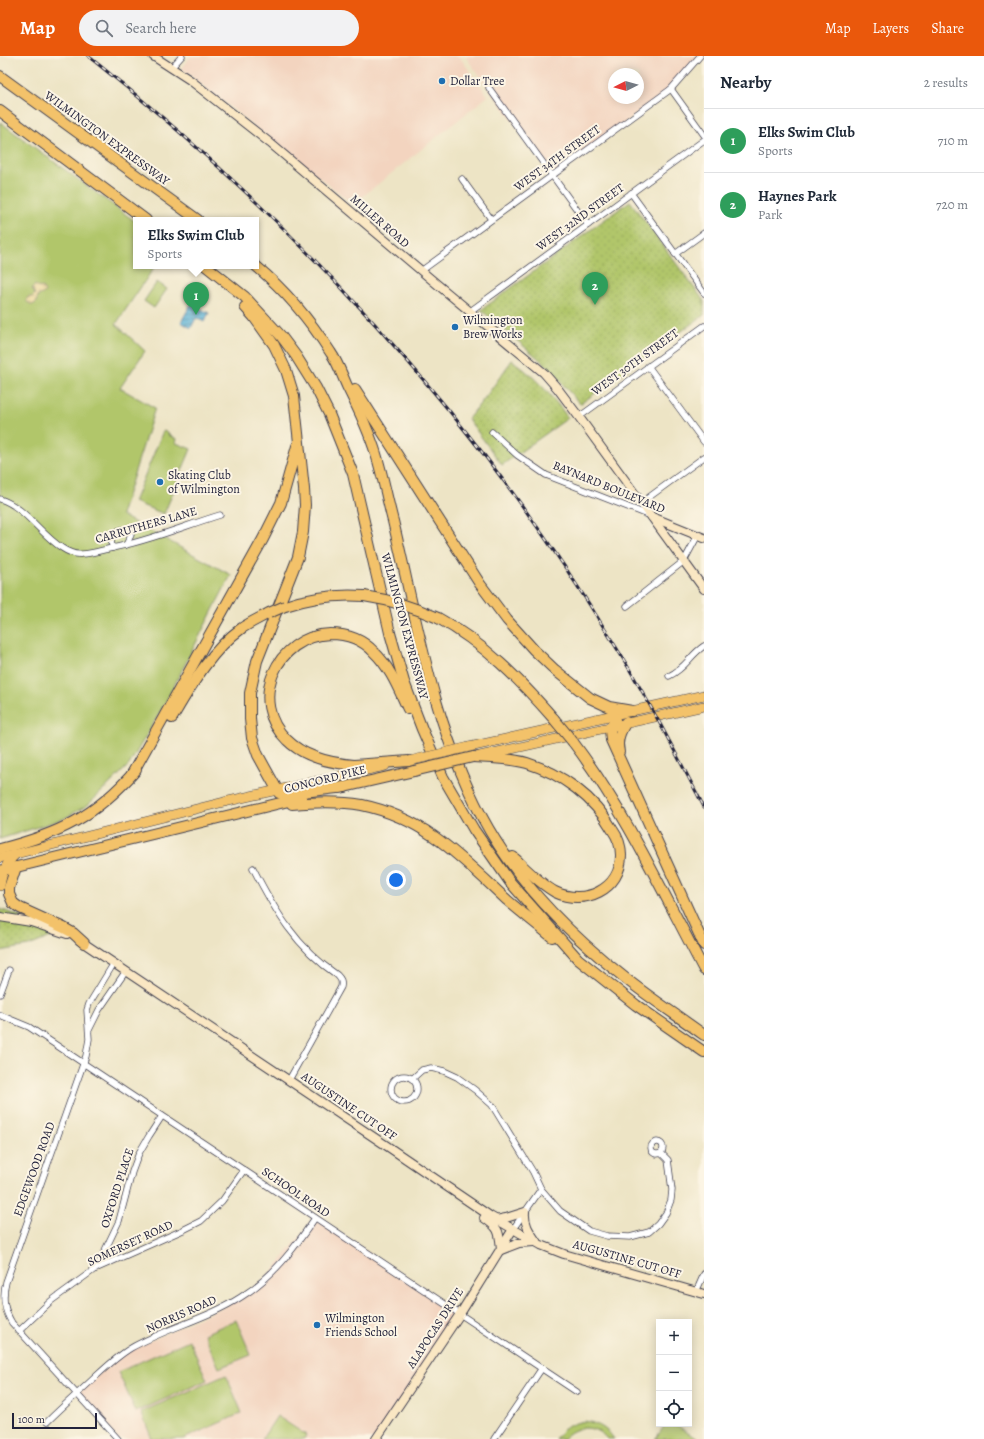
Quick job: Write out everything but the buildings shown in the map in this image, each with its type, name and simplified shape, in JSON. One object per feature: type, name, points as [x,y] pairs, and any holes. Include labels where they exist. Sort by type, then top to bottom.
[{"type":"highway","name":"WILMINGTON EXPRESSWAY","points":[[0,76],[194,217]]},
{"type":"highway","points":[[0,112],[142,217]]},
{"type":"highway","points":[[203,269],[234,295],[254,317],[274,345],[286,370],[294,396],[305,505],[303,532],[298,557],[257,660],[250,693],[252,738],[258,755],[279,793],[287,794],[345,786]]},
{"type":"highway","name":"WILMINGTON EXPRESSWAY","points":[[210,269],[245,297],[277,331],[296,356],[330,414],[353,474],[389,626],[404,682],[429,748],[443,777],[474,830],[510,882],[578,958],[636,1005],[704,1052]]},
{"type":"highway","name":"WILMINGTON EXPRESSWAY","points":[[259,269],[294,302],[333,354],[362,417],[377,455],[436,701],[450,744],[463,777],[484,819],[501,848],[533,890],[583,943],[627,980],[704,1035]]},
{"type":"highway","points":[[333,354],[480,584],[507,620],[534,650],[555,670],[590,698],[609,707],[632,710]]},
{"type":"highway","points":[[132,774],[263,539],[281,503],[294,459],[298,438]]},
{"type":"highway","points":[[0,849],[40,838],[60,830],[95,809],[114,793],[132,774],[154,746],[198,676],[221,647],[242,628],[285,606],[320,597],[343,595],[364,596],[417,608],[438,618],[463,633],[496,658],[525,686],[573,742],[599,777],[624,818],[704,970]]},
{"type":"highway","points":[[410,760],[345,764],[310,755],[292,744],[277,728],[269,702],[269,686],[278,663],[292,648],[303,640],[310,637],[327,634],[350,637],[362,642],[374,651],[380,657],[390,674],[405,703],[426,751],[463,812]]},
{"type":"highway","points":[[624,767],[618,745],[619,734],[626,722]]},
{"type":"highway","points":[[613,723],[610,730],[611,740],[704,945]]},
{"type":"highway","points":[[463,777],[512,856],[536,879],[546,886],[556,892],[575,897],[590,896],[603,890],[618,871],[621,854],[618,841],[609,823],[600,810],[583,794],[562,778],[528,764],[515,760],[473,757]]},
{"type":"highway","name":"CONCORD PIKE","points":[[2,870],[345,786],[473,757]]},
{"type":"highway","points":[[266,806],[312,803],[345,803],[362,805],[384,811],[418,825],[448,846],[508,900],[578,958]]},
{"type":"highway","points":[[16,867],[9,888],[9,894],[13,903],[20,908],[68,930],[84,943]]},
{"type":"main road","name":"CONCORD PIKE","points":[[0,858],[277,790],[704,695]]},
{"type":"main road","points":[[613,723],[704,700]]},
{"type":"main road","name":"CONCORD PIKE","points":[[473,757],[547,741],[613,723],[626,722],[704,706]]},
{"type":"main road","points":[[0,886],[2,870],[16,854]]},
{"type":"street","name":"MILLER ROAD","points":[[153,56],[190,80],[270,143],[420,271],[544,373],[579,417],[704,588]]},
{"type":"street","points":[[171,68],[182,56]]},
{"type":"street","name":"WEST 34TH STREET","points":[[420,271],[671,88],[700,56]]},
{"type":"street","points":[[489,88],[588,225]]},
{"type":"street","points":[[671,88],[704,135]]},
{"type":"street","name":"WEST 32ND STREET","points":[[469,312],[704,140]]},
{"type":"street","points":[[462,178],[491,219]]},
{"type":"street","points":[[631,193],[704,293]]},
{"type":"street","points":[[676,254],[704,233]]},
{"type":"street","name":"WEST 30TH STREET","points":[[579,417],[704,326]]},
{"type":"street","points":[[648,366],[704,442]]},
{"type":"street","name":"BAYNARD BOULEVARD","points":[[492,432],[517,455],[554,479],[701,536]]},
{"type":"street","points":[[641,503],[704,457]]},
{"type":"street","name":"CARRUTHERS LANE","points":[[0,499],[18,508],[57,544],[68,552],[81,554],[126,545],[220,515]]},
{"type":"street","points":[[113,548],[111,544],[112,537],[116,532],[123,529],[129,531],[131,535],[126,545]]},
{"type":"street","points":[[628,606],[684,561],[701,536]]},
{"type":"street","points":[[669,676],[678,671],[697,650],[704,646]]},
{"type":"street","points":[[253,868],[273,906],[283,921],[307,950],[341,978],[342,982],[341,987],[289,1080]]},
{"type":"street","name":"AUGUSTINE CUT OFF","points":[[0,917],[31,922],[63,932],[84,943],[496,1220],[538,1243],[585,1260],[700,1293]]},
{"type":"street","name":"EDGEWOOD ROAD","points":[[114,963],[89,1004],[87,1010],[88,1048],[84,1064],[6,1282],[3,1298],[9,1318],[19,1331],[118,1439]]},
{"type":"street","points":[[0,994],[8,970]]},
{"type":"street","name":"EDGEWOOD ROAD","points":[[88,1032],[99,1010],[126,971]]},
{"type":"street","name":"SCHOOL ROAD","points":[[0,1015],[30,1027],[577,1392]]},
{"type":"street","points":[[412,1079],[422,1070],[431,1068],[457,1076],[475,1090],[492,1105],[533,1172],[541,1189],[560,1211],[589,1231],[606,1236],[630,1237],[649,1232],[658,1224],[666,1213],[671,1200],[672,1190],[668,1160],[661,1152]]},
{"type":"street","points":[[403,1076],[412,1079],[417,1087],[416,1095],[409,1101],[405,1102],[398,1100],[392,1092],[394,1082],[403,1076]]},
{"type":"street","name":"OXFORD PLACE","points":[[95,1269],[119,1222],[132,1172],[139,1153],[162,1116]]},
{"type":"street","name":"SOMERSET ROAD","points":[[19,1331],[51,1301],[95,1269],[201,1221],[222,1201],[244,1170]]},
{"type":"street","points":[[513,1229],[541,1189]]},
{"type":"street","points":[[481,1210],[482,1217],[491,1223],[500,1234],[501,1250],[519,1242],[530,1241],[538,1243]]},
{"type":"street","points":[[496,1220],[525,1212]]},
{"type":"street","points":[[525,1212],[527,1229],[538,1243]]},
{"type":"street","name":"NORRIS ROAD","points":[[47,1422],[107,1366],[130,1349],[223,1307],[249,1292],[281,1265],[315,1218]]},
{"type":"street","name":"ALAPOCAS DRIVE","points":[[376,1439],[460,1314],[513,1229]]},
{"type":"street","points":[[700,1293],[704,1274]]},
{"type":"street","points":[[494,1439],[542,1368]]},
{"type":"shaded area","points":[[191,56],[459,56],[488,96],[353,204],[181,68]]},
{"type":"shaded area","points":[[465,56],[699,56],[671,89],[553,175]]},
{"type":"shaded area","name":"Wilmington Friends School","points":[[315,1218],[460,1314],[376,1439],[118,1439],[77,1394],[122,1354],[223,1307],[265,1280]]},
{"type":"green space","points":[[0,122],[133,220],[133,269],[153,269],[116,324],[145,351],[120,388],[155,408],[121,515],[231,575],[163,707],[129,765],[88,805],[63,819],[0,839]]},
{"type":"green space","points":[[630,201],[704,301],[704,315],[580,404],[545,364],[481,310]]},
{"type":"green space","points":[[157,282],[167,289],[154,308],[144,301]]},
{"type":"green space","points":[[512,360],[543,387],[568,418],[502,465],[468,419]]},
{"type":"green space","name":"Skating Club of Wilmington","points":[[163,431],[169,433],[168,435],[177,439],[176,443],[191,449],[164,514],[134,502]]},
{"type":"green space","points":[[0,909],[63,932],[29,946],[0,951]]},
{"type":"green space","points":[[236,1320],[251,1355],[219,1368],[204,1334]]},
{"type":"green space","points":[[189,1340],[207,1380],[136,1412],[118,1372]]},
{"type":"green space","points":[[226,1375],[242,1413],[183,1439],[152,1439],[141,1412]]},
{"type":"green space","points":[[277,1416],[306,1435],[304,1439],[262,1439]]},
{"type":"green space","points":[[585,1421],[594,1423],[601,1427],[614,1439],[607,1439],[597,1431],[585,1428],[573,1431],[563,1439],[555,1439],[568,1427]]},
{"type":"green space","points":[[664,1427],[679,1427],[697,1439],[655,1439]]},
{"type":"sand","points":[[35,285],[39,288],[42,287],[45,291],[38,296],[36,303],[32,305],[26,301],[28,297],[32,297],[35,294],[32,289]]},
{"type":"water","points":[[191,304],[209,313],[204,322],[196,318],[191,328],[181,322]]},
{"type":"railway","points":[[88,56],[164,119],[237,184],[308,253],[375,325],[440,399],[500,476],[558,556],[636,680],[704,807]]},
{"type":"place","name":"Dollar Tree","points":[[442,81]]},
{"type":"place","name":"Haynes Park","points":[[595,305]]},
{"type":"place","name":"Elks Swim Club","points":[[196,315]]},
{"type":"place","name":"Wilmington Brew Works","points":[[455,327]]},
{"type":"place","name":"Skating Club of Wilmington","points":[[160,482]]},
{"type":"place","name":"Wilmington Friends School","points":[[317,1325]]}]
